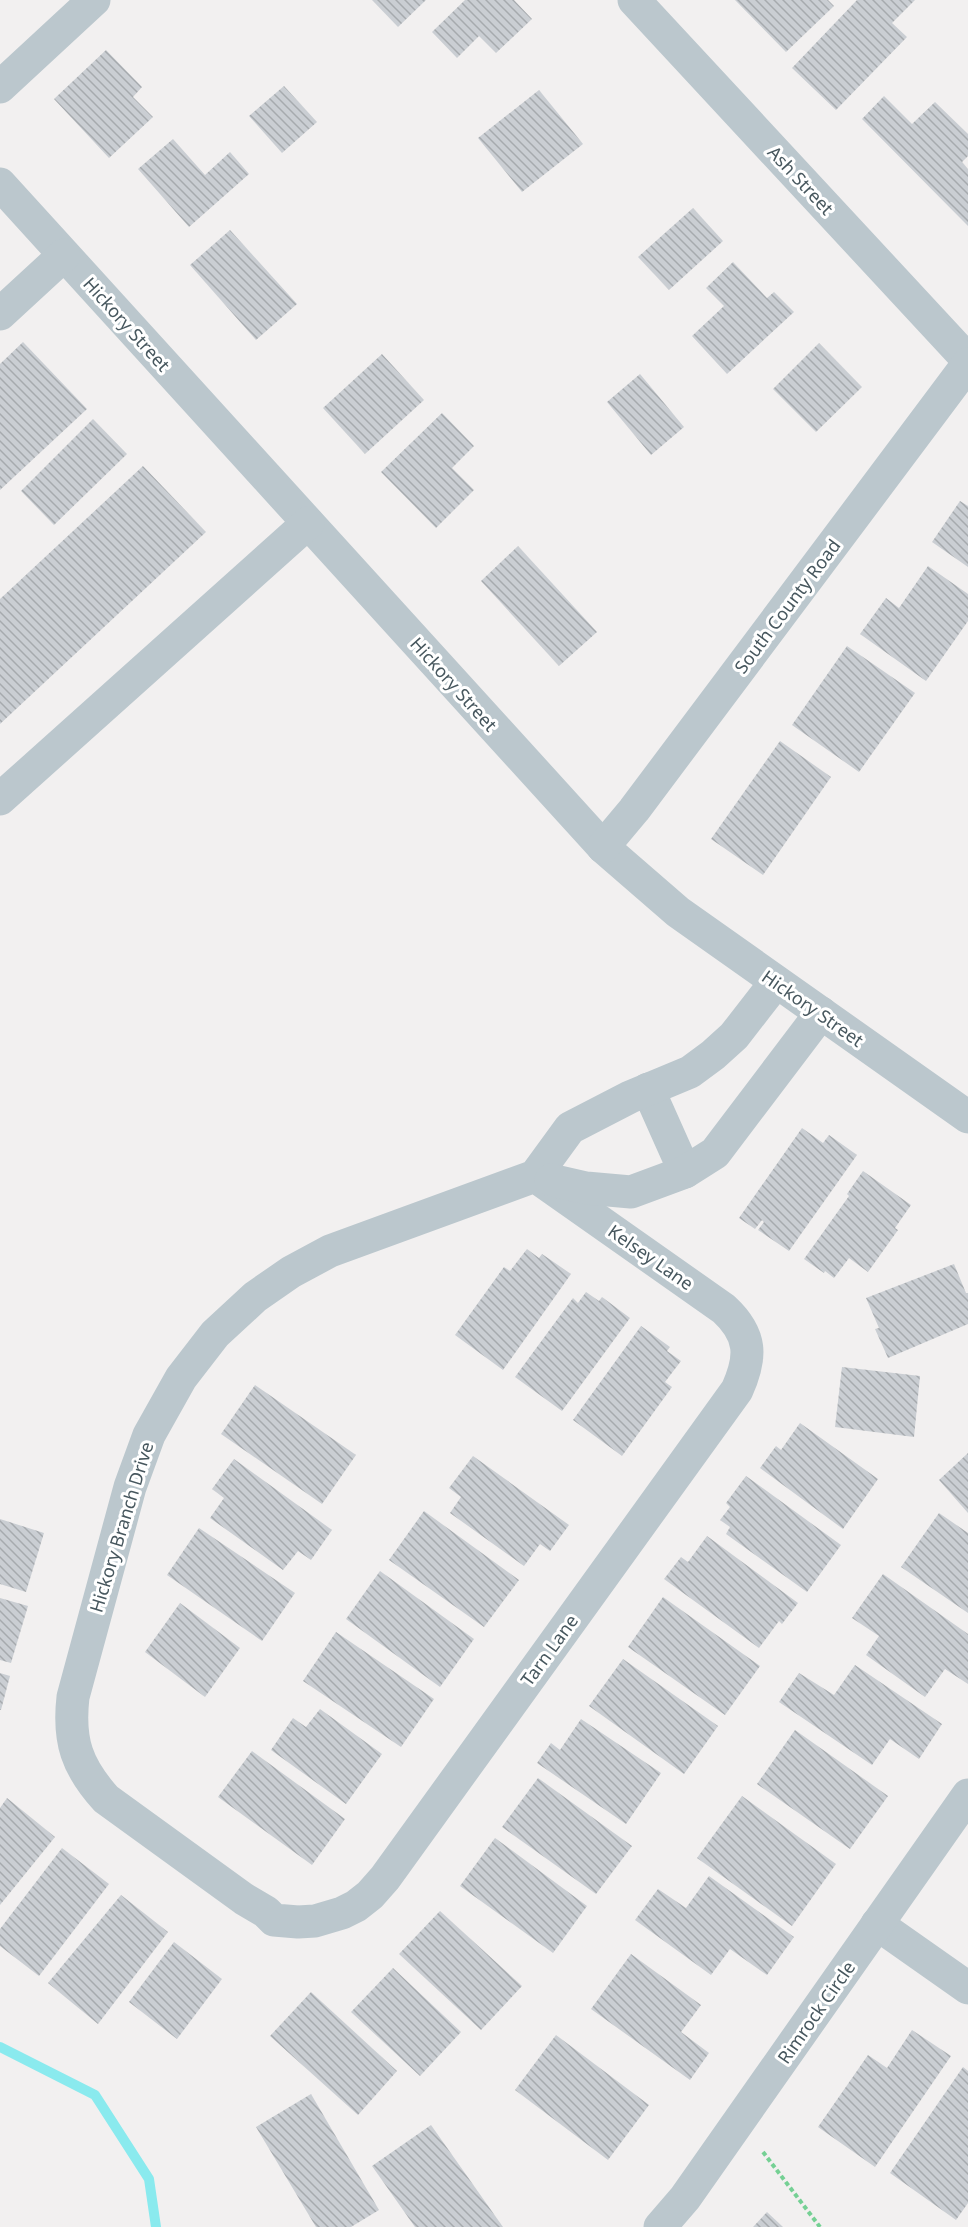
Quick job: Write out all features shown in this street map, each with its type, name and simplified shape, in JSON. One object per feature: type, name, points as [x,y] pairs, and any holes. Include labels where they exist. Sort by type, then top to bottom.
[{"type":"street","points":[[0,87],[94,0]]},
{"type":"street","name":"Ash Street","points":[[634,0],[968,362]]},
{"type":"street","name":"Hickory Street","points":[[0,184],[603,847],[678,912],[968,1117]]},
{"type":"street","points":[[0,314],[64,255]]},
{"type":"street","name":"South County Road","points":[[603,847],[642,800],[968,362]]},
{"type":"street","points":[[0,799],[308,523]]},
{"type":"street","points":[[776,982],[734,1036],[713,1055],[690,1072],[648,1089],[570,1128],[535,1176],[586,1188],[631,1192],[685,1172],[715,1153],[820,1013]]},
{"type":"street","points":[[648,1089],[685,1172]]},
{"type":"street","name":"Kelsey Lane","points":[[535,1176],[724,1309],[741,1329],[748,1353]]},
{"type":"street","name":"Hickory Branch Drive","points":[[320,1920],[298,1922],[274,1920],[266,1912],[244,1899],[106,1799],[90,1782],[79,1761],[71,1733],[73,1697],[130,1487],[149,1435],[181,1378],[215,1334],[255,1297],[291,1272],[330,1251],[535,1176]]},
{"type":"street","name":"Tarn Lane","points":[[320,1920],[356,1906],[370,1895],[385,1878],[737,1390],[746,1370],[748,1353]]},
{"type":"street","name":"Rimrock Circle","points":[[660,2227],[685,2198],[968,1795]]},
{"type":"street","points":[[877,1924],[968,1988]]},
{"type":"path","points":[[763,2152],[820,2227]]},
{"type":"building","points":[[372,0],[426,0],[398,27]]},
{"type":"building","points":[[465,0],[514,0],[532,19],[496,53],[479,36],[457,58],[432,32]]},
{"type":"building","points":[[735,0],[828,0],[834,6],[786,52]]},
{"type":"building","points":[[857,0],[915,0],[892,23],[907,37],[836,110],[792,68]]},
{"type":"building","points":[[106,50],[142,87],[133,97],[153,117],[109,158],[54,99]]},
{"type":"building","points":[[284,86],[317,122],[282,153],[249,116]]},
{"type":"building","points":[[539,90],[583,144],[522,192],[478,138]]},
{"type":"building","points":[[884,96],[912,124],[935,102],[968,134],[968,156],[962,162],[968,169],[968,226],[862,119]]},
{"type":"building","points":[[173,139],[205,175],[230,152],[249,174],[189,227],[138,169]]},
{"type":"building","points":[[693,208],[723,241],[669,290],[638,257]]},
{"type":"building","points":[[230,230],[297,304],[256,340],[190,265]]},
{"type":"building","points":[[733,262],[767,298],[774,292],[794,312],[727,374],[692,336],[724,306],[706,288]]},
{"type":"building","points":[[23,342],[87,409],[0,490],[0,364]]},
{"type":"building","points":[[819,343],[862,387],[816,432],[773,389]]},
{"type":"building","points":[[382,354],[424,400],[365,454],[323,408]]},
{"type":"building","points":[[640,374],[684,427],[651,455],[607,402]]},
{"type":"building","points":[[442,413],[474,446],[452,468],[474,490],[436,528],[381,472]]},
{"type":"building","points":[[93,419],[127,454],[54,525],[21,491]]},
{"type":"building","points":[[143,466],[206,532],[0,724],[0,599]]},
{"type":"building","points":[[960,501],[968,506],[968,567],[932,542]]},
{"type":"building","points":[[518,546],[597,632],[559,666],[481,581]]},
{"type":"building","points":[[928,566],[968,594],[968,621],[926,681],[860,634],[886,598],[899,608]]},
{"type":"building","points":[[847,646],[915,693],[859,772],[792,725]]},
{"type":"building","points":[[780,741],[831,777],[763,875],[711,839]]},
{"type":"building","points":[[802,1128],[823,1143],[829,1135],[857,1155],[789,1251],[758,1230],[764,1222],[762,1220],[755,1229],[739,1218]]},
{"type":"building","points":[[863,1171],[911,1205],[895,1228],[898,1230],[868,1272],[849,1258],[834,1278],[804,1259],[849,1196],[847,1194]]},
{"type":"building","points":[[527,1249],[539,1258],[542,1254],[571,1274],[503,1370],[455,1335],[504,1267],[510,1271]]},
{"type":"building","points":[[954,1264],[966,1293],[968,1293],[968,1324],[888,1358],[875,1329],[879,1328],[866,1298]]},
{"type":"building","points":[[586,1292],[599,1301],[602,1297],[630,1318],[562,1411],[515,1377],[573,1298],[578,1303]]},
{"type":"building","points":[[641,1326],[670,1347],[667,1351],[681,1361],[665,1382],[672,1387],[622,1456],[573,1420]]},
{"type":"building","points":[[842,1367],[920,1376],[914,1437],[835,1427]]},
{"type":"building","points":[[255,1385],[356,1455],[322,1504],[221,1434]]},
{"type":"building","points":[[800,1423],[878,1479],[843,1529],[760,1468],[776,1446],[781,1450]]},
{"type":"building","points":[[968,1453],[968,1513],[939,1480]]},
{"type":"building","points":[[473,1456],[569,1525],[550,1551],[540,1544],[524,1566],[450,1513],[461,1497],[449,1488]]},
{"type":"building","points":[[234,1459],[332,1530],[311,1560],[298,1551],[283,1570],[210,1518],[224,1498],[212,1489]]},
{"type":"building","points":[[746,1476],[841,1545],[807,1592],[726,1534],[730,1527],[720,1520],[730,1507],[726,1503]]},
{"type":"building","points":[[424,1511],[519,1580],[484,1627],[389,1560]]},
{"type":"building","points":[[939,1513],[968,1533],[968,1613],[901,1567]]},
{"type":"building","points":[[0,1519],[44,1533],[26,1592],[0,1584]]},
{"type":"building","points":[[199,1528],[295,1593],[262,1641],[167,1575]]},
{"type":"building","points":[[707,1536],[798,1603],[782,1624],[779,1621],[759,1648],[664,1579],[681,1557],[688,1562]]},
{"type":"building","points":[[380,1571],[474,1639],[440,1687],[346,1619]]},
{"type":"building","points":[[883,1574],[968,1634],[968,1684],[945,1669],[925,1697],[866,1655],[879,1636],[852,1618]]},
{"type":"building","points":[[663,1597],[760,1666],[725,1715],[628,1647]]},
{"type":"building","points":[[0,1598],[28,1606],[11,1663],[0,1660]]},
{"type":"building","points":[[180,1603],[240,1648],[205,1697],[145,1652]]},
{"type":"building","points":[[336,1632],[434,1699],[401,1747],[303,1681]]},
{"type":"building","points":[[623,1659],[718,1726],[684,1774],[589,1706]]},
{"type":"building","points":[[855,1665],[942,1724],[919,1759],[890,1739],[872,1765],[779,1702],[799,1673],[834,1695]]},
{"type":"building","points":[[0,1673],[10,1676],[1,1710],[0,1710]]},
{"type":"building","points":[[320,1709],[382,1754],[346,1804],[271,1750],[293,1718],[306,1727]]},
{"type":"building","points":[[581,1719],[661,1773],[626,1824],[537,1763],[551,1743],[560,1750]]},
{"type":"building","points":[[795,1730],[888,1796],[850,1849],[757,1784]]},
{"type":"building","points":[[252,1751],[345,1819],[312,1865],[218,1797]]},
{"type":"building","points":[[538,1778],[632,1846],[596,1894],[502,1827]]},
{"type":"building","points":[[742,1796],[836,1864],[792,1926],[697,1858]]},
{"type":"building","points":[[7,1798],[55,1837],[0,1905],[0,1808]]},
{"type":"building","points":[[495,1838],[587,1906],[553,1953],[460,1886]]},
{"type":"building","points":[[62,1848],[109,1884],[39,1976],[0,1946],[0,1929]]},
{"type":"building","points":[[709,1876],[794,1937],[767,1975],[730,1949],[711,1975],[635,1920],[658,1889],[686,1908]]},
{"type":"building","points":[[121,1895],[168,1932],[98,2024],[48,1983]]},
{"type":"building","points":[[440,1911],[522,1986],[481,2030],[399,1954]]},
{"type":"building","points":[[174,1942],[222,1979],[177,2039],[129,2002]]},
{"type":"building","points":[[631,1954],[701,2005],[681,2032],[709,2053],[690,2080],[591,2009]]},
{"type":"building","points":[[393,1968],[461,2032],[420,2076],[351,2012]]},
{"type":"building","points":[[311,1992],[397,2071],[358,2115],[270,2036]]},
{"type":"building","points":[[912,2030],[951,2056],[875,2167],[818,2127],[868,2055],[887,2068]]},
{"type":"building","points":[[556,2035],[649,2105],[608,2160],[515,2090]]},
{"type":"building","points":[[963,2067],[968,2071],[968,2203],[956,2220],[890,2173]]},
{"type":"building","points":[[311,2094],[379,2210],[351,2227],[316,2227],[256,2127]]},
{"type":"building","points":[[431,2125],[503,2227],[415,2227],[372,2166]]},
{"type":"building","points":[[767,2212],[783,2227],[753,2227]]},
{"type":"waterway","points":[[0,2047],[95,2095],[149,2179],[156,2227]]}]
